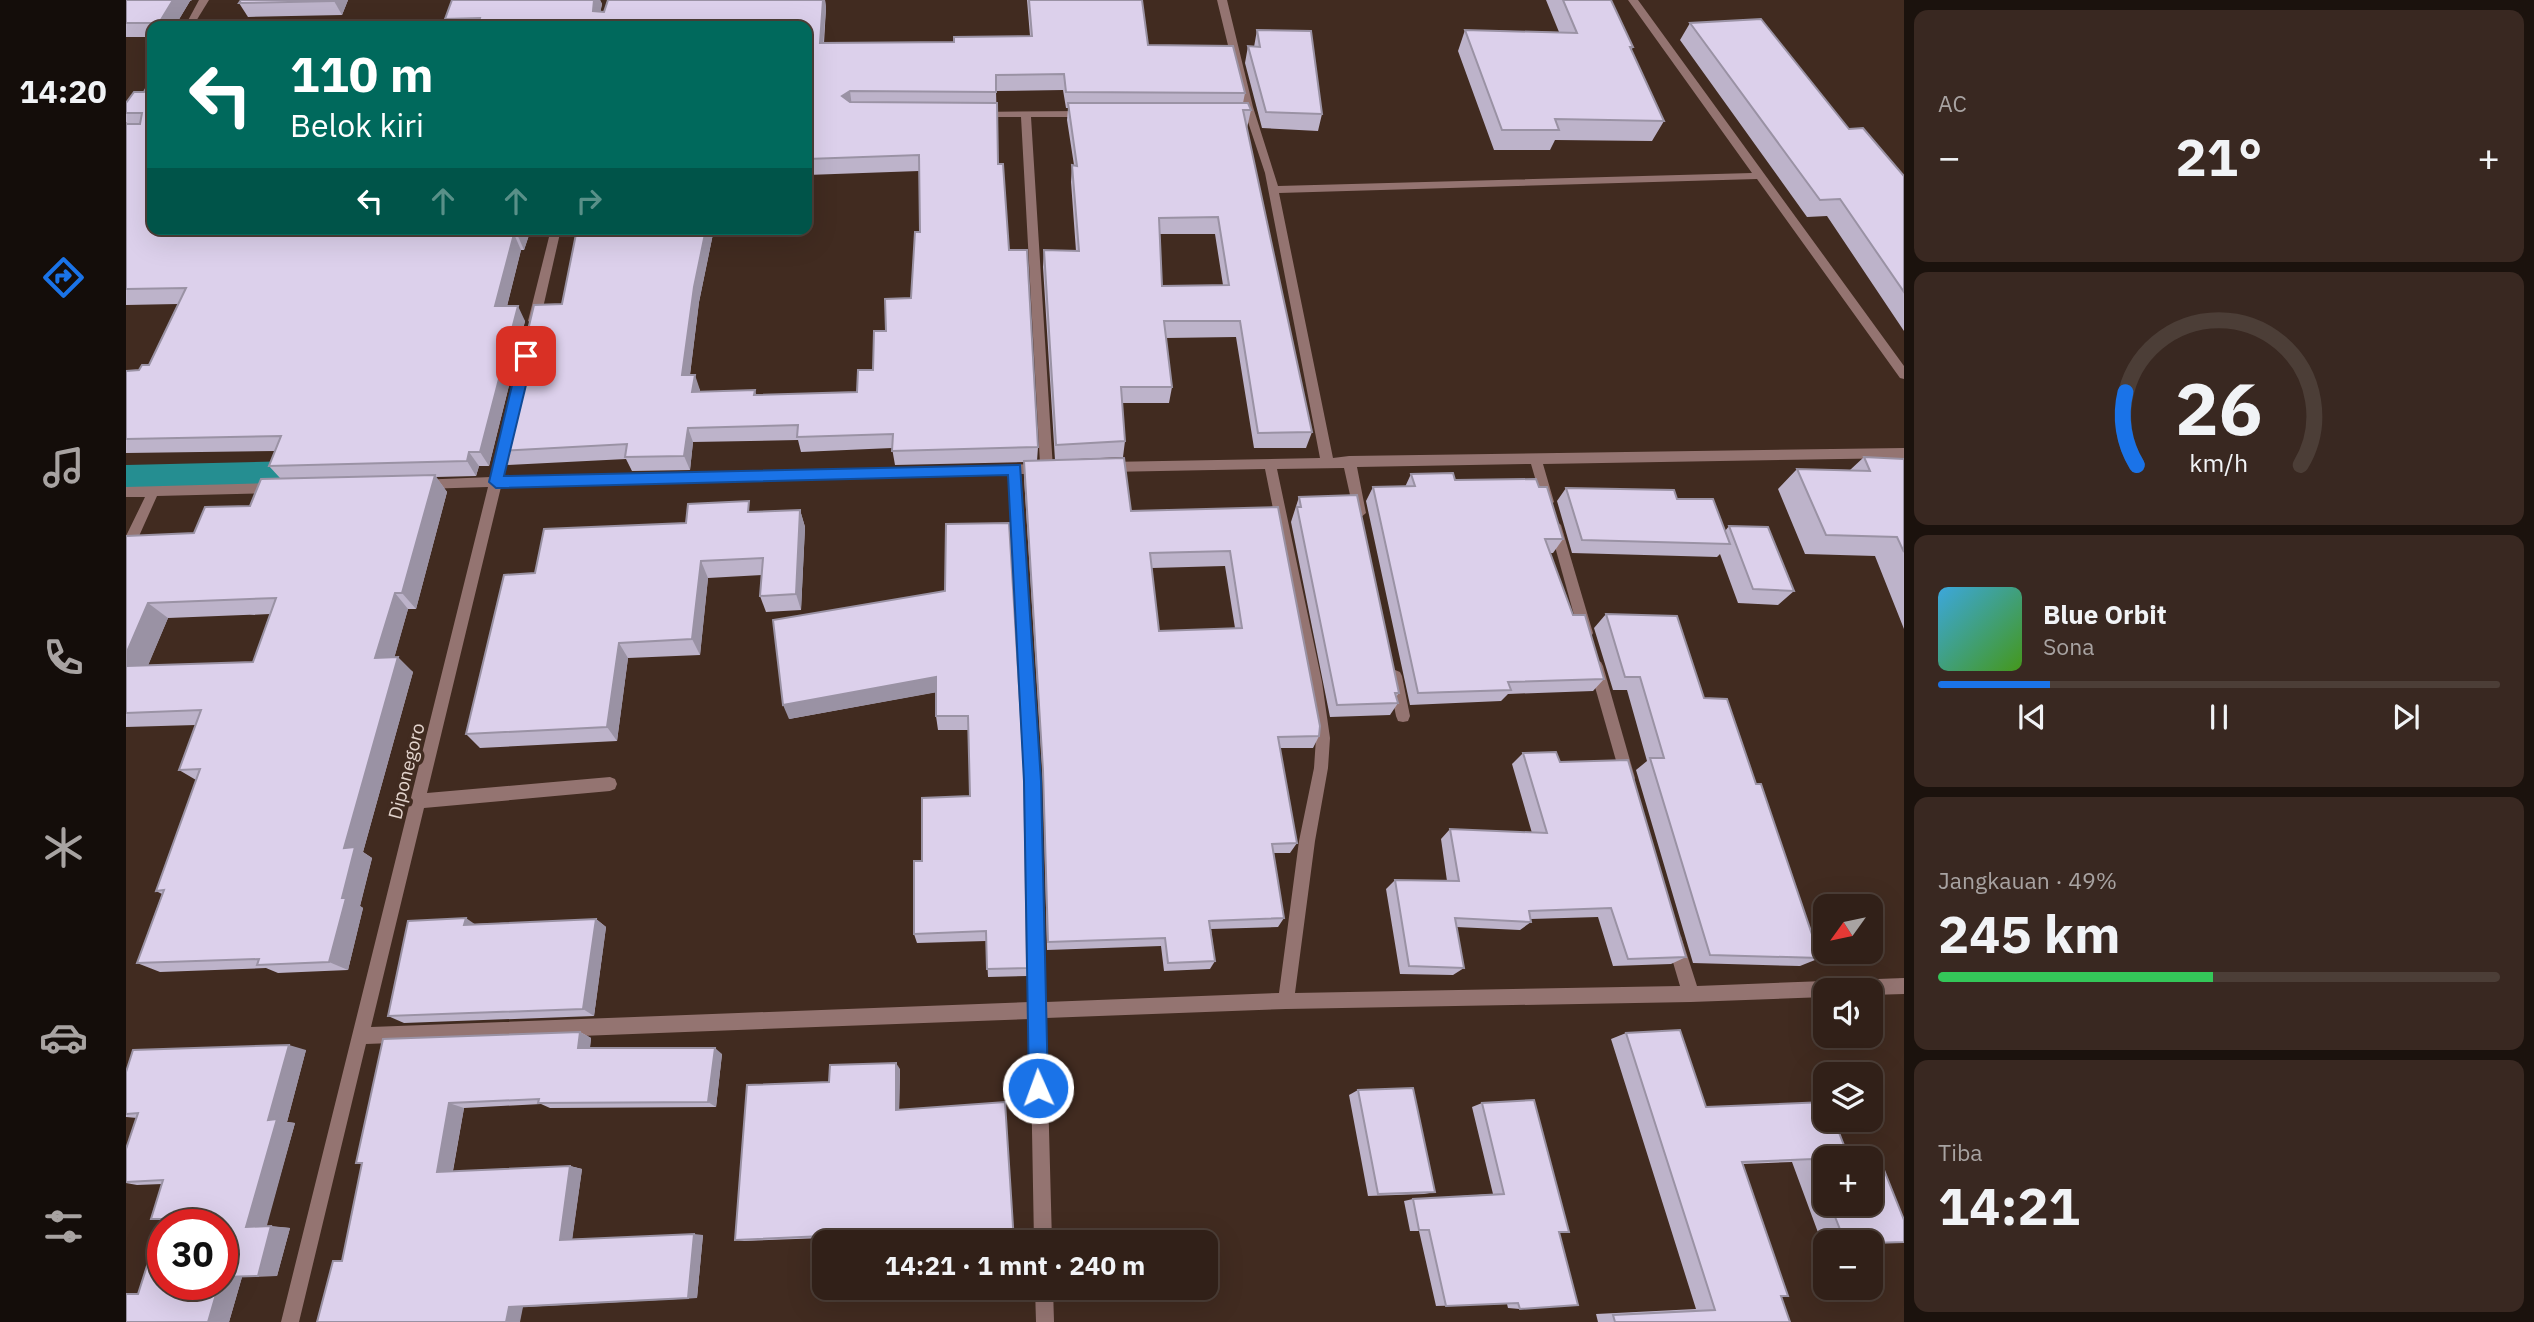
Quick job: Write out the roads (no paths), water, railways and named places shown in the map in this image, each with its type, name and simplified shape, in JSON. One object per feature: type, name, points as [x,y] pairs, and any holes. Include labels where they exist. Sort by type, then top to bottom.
[{"type":"street","points":[[191,21],[204,0]]},
{"type":"street","points":[[1222,0],[1250,115],[1273,190],[1327,461]]},
{"type":"street","points":[[1633,0],[1904,375]]},
{"type":"street","points":[[972,114],[1092,114]]},
{"type":"street","points":[[1026,114],[1047,469]]},
{"type":"street","points":[[1237,115],[1250,115]]},
{"type":"street","points":[[1273,190],[1758,176]]},
{"type":"street","points":[[531,336],[555,235]]},
{"type":"street","name":"Diponegoro","points":[[290,1322],[508,429]]},
{"type":"street","points":[[1089,468],[1327,461],[1904,453]]},
{"type":"street","points":[[1535,458],[1632,793]]},
{"type":"street","points":[[1349,461],[1363,526]]},
{"type":"street","points":[[1270,463],[1315,682],[1323,738],[1321,768],[1307,841],[1286,1001]]},
{"type":"street","points":[[414,485],[1061,468]]},
{"type":"street","points":[[1014,469],[1033,781],[1043,1230]]},
{"type":"street","points":[[126,492],[290,488]]},
{"type":"street","points":[[126,550],[153,492]]},
{"type":"street","points":[[1393,666],[1403,716]]},
{"type":"street","points":[[418,801],[610,784]]},
{"type":"street","points":[[1671,928],[1690,995]]},
{"type":"street","points":[[361,1036],[1286,1001],[1690,995],[1904,986]]},
{"type":"street","points":[[1044,1300],[1045,1322]]},
{"type":"waterway","points":[[126,480],[335,475]]}]
